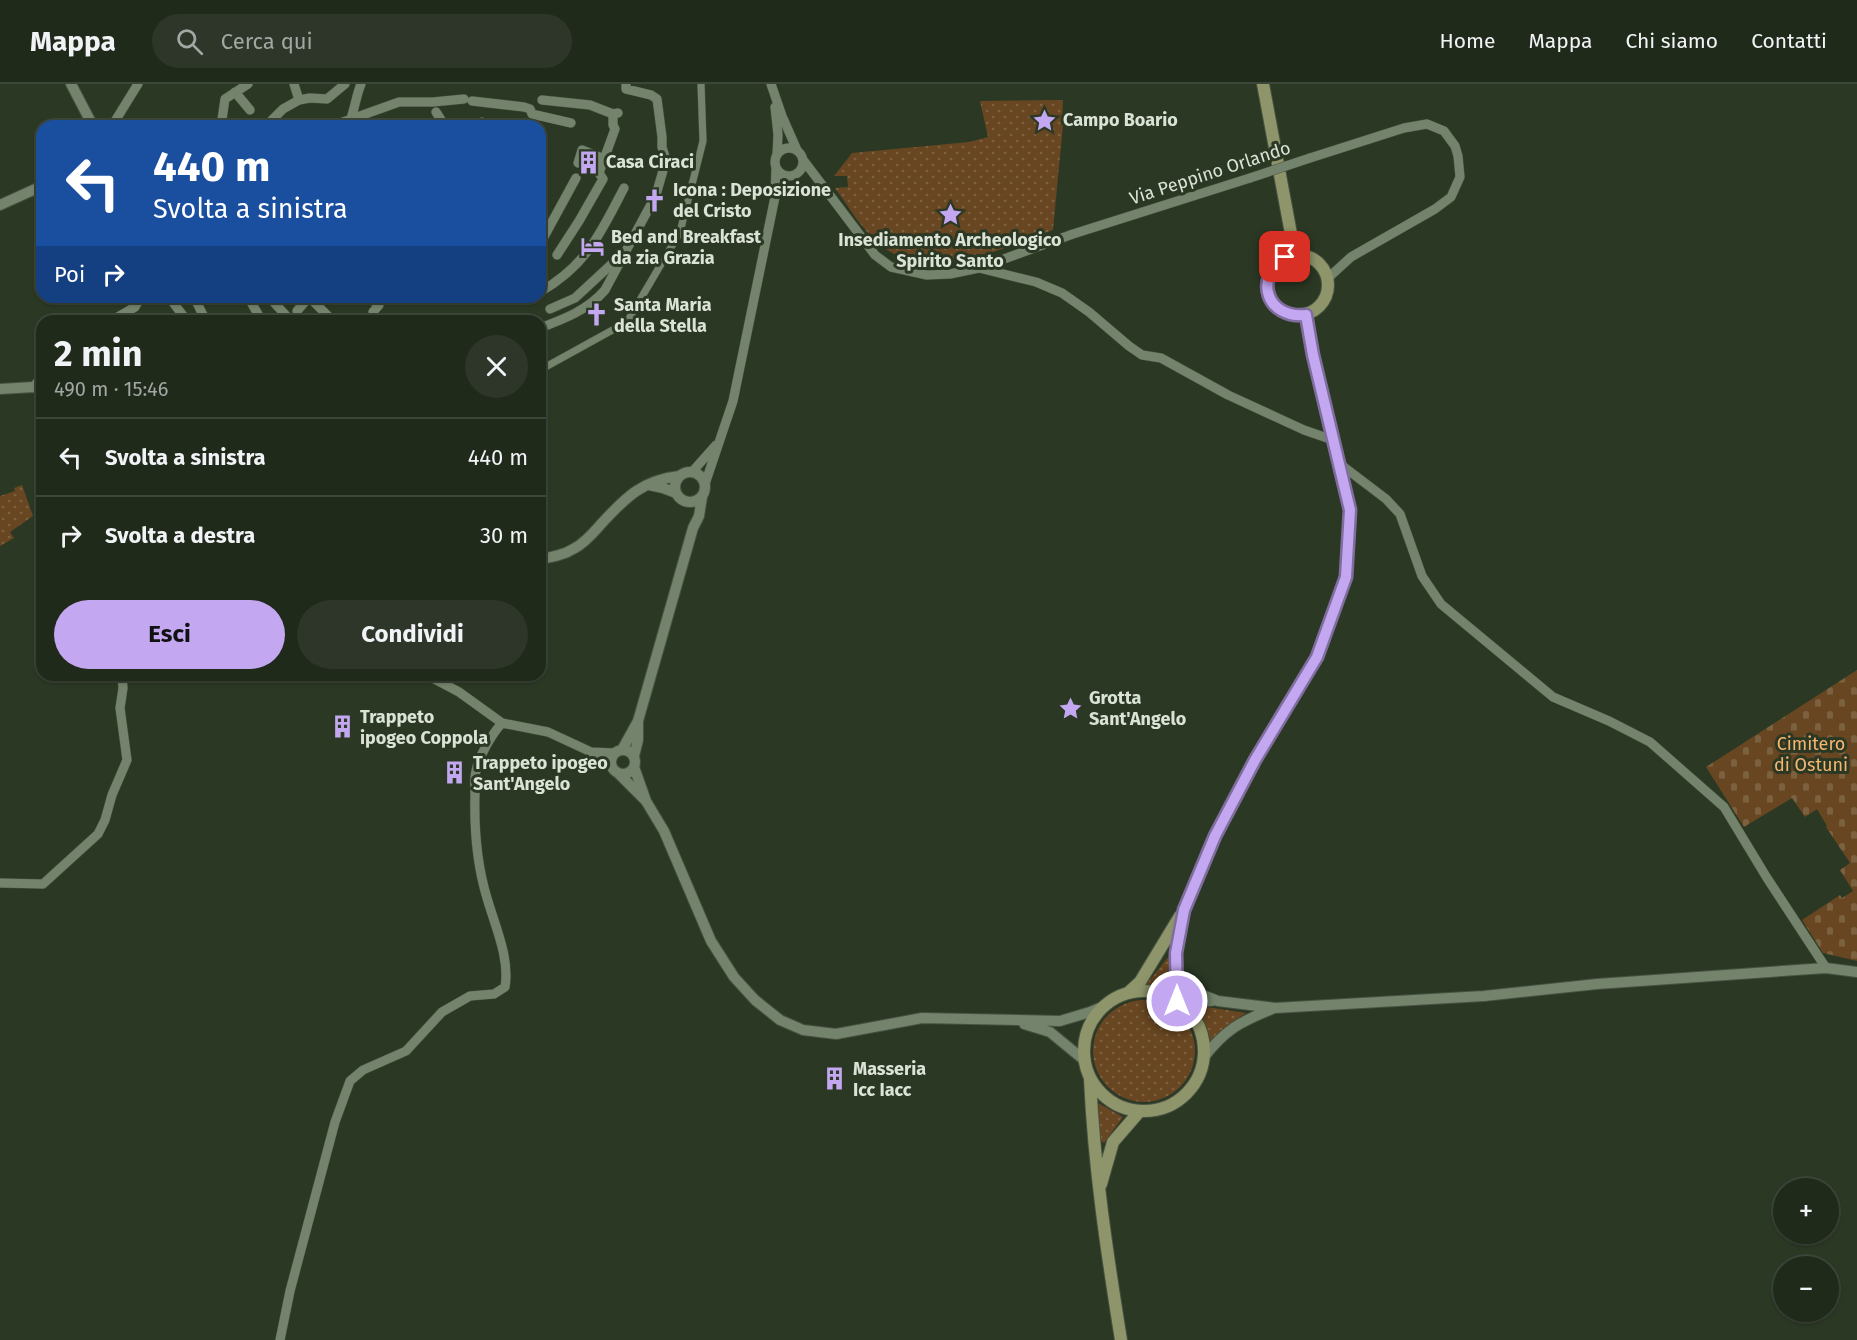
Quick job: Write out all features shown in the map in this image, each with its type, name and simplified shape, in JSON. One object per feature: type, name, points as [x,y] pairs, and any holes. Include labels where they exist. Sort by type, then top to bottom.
[{"type":"main road","points":[[1263,84],[1295,255]]},
{"type":"main road","points":[[1295,255],[1312,258],[1324,270],[1328,278],[1326,296],[1315,311],[1306,315],[1286,314],[1271,301],[1268,291],[1270,271],[1285,257],[1295,255]]},
{"type":"main road","points":[[1121,1340],[1099,1191],[1092,1127],[1090,1079],[1084,1060],[1084,1040],[1091,1021],[1104,1006],[1128,993],[1140,982],[1184,910],[1215,836],[1255,760],[1317,657],[1346,577],[1350,510],[1306,315]]},
{"type":"main road","points":[[1180,1003],[1176,953],[1184,910]]},
{"type":"main road","points":[[1090,1079],[1102,1096],[1119,1107],[1139,1112],[1158,1110],[1175,1103],[1189,1091],[1199,1075],[1204,1057],[1203,1038],[1195,1020],[1180,1003],[1161,994],[1145,991],[1128,993]]},
{"type":"main road","points":[[1099,1191],[1113,1142],[1139,1112]]},
{"type":"street","points":[[71,84],[90,120]]},
{"type":"street","points":[[115,120],[138,84]]},
{"type":"street","points":[[222,120],[225,99],[234,88],[248,84]]},
{"type":"street","points":[[294,84],[299,100]]},
{"type":"street","points":[[271,120],[299,100],[327,99],[345,84]]},
{"type":"street","points":[[351,120],[361,84]]},
{"type":"street","points":[[546,367],[627,322],[680,232],[703,141],[701,84]]},
{"type":"street","points":[[546,326],[575,314],[597,299],[608,287],[656,195],[666,160],[662,147],[662,127],[657,99],[626,86]]},
{"type":"street","points":[[234,88],[250,110]]},
{"type":"street","points":[[772,88],[797,150],[803,156],[802,166],[790,176],[775,197]]},
{"type":"street","points":[[616,770],[629,773],[634,762],[638,740],[638,721],[693,528],[699,516],[705,484],[733,401],[775,197],[778,135],[772,88]]},
{"type":"street","points":[[357,120],[399,102],[468,100],[524,107],[530,109],[532,114],[572,123]]},
{"type":"street","points":[[542,100],[590,105],[616,113],[613,126],[615,129],[599,173],[603,179],[557,255]]},
{"type":"street","points":[[436,112],[441,120]]},
{"type":"street","name":"Via Peppino Orlando","points":[[802,166],[813,173],[869,248],[891,267],[927,275],[950,274],[979,268],[1073,234],[1404,128],[1426,124],[1444,131],[1455,146],[1458,156],[1460,177],[1451,197],[1435,209],[1351,257],[1328,278]]},
{"type":"street","points":[[777,154],[789,147],[797,150]]},
{"type":"street","points":[[578,163],[582,150],[604,159]]},
{"type":"street","points":[[776,167],[782,174],[790,176]]},
{"type":"street","points":[[546,233],[576,178]]},
{"type":"street","points":[[0,205],[36,188]]},
{"type":"street","points":[[546,288],[574,269],[585,256],[624,188]]},
{"type":"street","points":[[550,309],[575,298],[615,261],[622,260]]},
{"type":"street","points":[[979,268],[1036,282],[1062,292],[1142,355],[1161,358],[1228,395],[1304,430],[1333,440]]},
{"type":"street","points":[[121,315],[137,303]]},
{"type":"street","points":[[274,303],[286,315]]},
{"type":"street","points":[[297,311],[304,303]]},
{"type":"street","points":[[315,303],[327,315]]},
{"type":"street","points":[[373,312],[379,304],[377,303]]},
{"type":"street","points":[[0,389],[36,389]]},
{"type":"street","points":[[692,472],[721,438]]},
{"type":"street","points":[[1340,464],[1386,499],[1401,514],[1422,576],[1441,604],[1553,697],[1650,742],[1724,807],[1826,968]]},
{"type":"street","points":[[546,558],[563,554],[577,547],[629,495],[655,480],[692,472],[699,475],[705,484]]},
{"type":"street","points":[[680,476],[675,486],[680,499],[693,502],[702,497]]},
{"type":"street","points":[[648,485],[676,493]]},
{"type":"street","points":[[686,502],[693,528]]},
{"type":"street","points":[[0,884],[43,884],[98,834],[127,760],[120,708],[122,681]]},
{"type":"street","points":[[439,681],[459,692],[502,723],[548,732],[589,751],[616,770],[646,801],[664,831],[711,941],[734,977],[755,1000],[780,1020],[803,1030],[836,1034],[922,1018],[1060,1021],[1104,1006]]},
{"type":"street","points":[[616,770],[611,758],[619,751],[638,721]]},
{"type":"street","points":[[280,1340],[290,1291],[335,1122],[350,1082],[363,1070],[406,1051],[442,1012],[470,996],[494,994],[505,987],[507,975],[499,937],[486,896],[476,843],[475,803],[476,770],[492,734],[502,723]]},
{"type":"street","points":[[589,751],[629,752],[646,801]]},
{"type":"street","points":[[1180,1003],[1218,1001],[1275,1008],[1484,996],[1597,984],[1826,968],[1857,972]]},
{"type":"street","points":[[1177,980],[1195,992],[1218,1001]]},
{"type":"street","points":[[1204,1057],[1215,1043],[1241,1021],[1275,1008]]},
{"type":"street","points":[[1012,1020],[1050,1032],[1084,1060]]},
{"type":"green space","points":[[1063,100],[1063,125],[1053,230],[988,254],[964,260],[941,263],[919,262],[898,256],[878,243],[860,224],[835,188],[848,187],[847,176],[834,176],[852,153],[969,142],[988,137],[980,101]]},
{"type":"green space","points":[[22,485],[33,516],[10,532],[14,538],[0,546],[0,496],[15,491],[14,488]]},
{"type":"green space","name":"Cimitero di Ostuni","points":[[1857,670],[1857,961],[1823,953],[1802,920],[1840,895],[1842,898],[1853,891],[1840,870],[1850,863],[1817,809],[1805,817],[1792,798],[1744,827],[1706,767]]},
{"type":"green space","points":[[1169,956],[1170,986],[1163,991],[1144,987]]},
{"type":"green space","points":[[1144,1000],[1164,1004],[1180,1015],[1191,1031],[1195,1051],[1191,1071],[1180,1087],[1164,1098],[1144,1102],[1124,1098],[1108,1087],[1097,1071],[1093,1051],[1097,1031],[1108,1015],[1124,1004]]},
{"type":"green space","points":[[1194,1005],[1246,1013],[1208,1041],[1208,1035],[1193,1009]]},
{"type":"green space","points":[[1098,1103],[1123,1117],[1104,1143],[1099,1140]]},
{"type":"place","name":"Campo Boario","points":[[1045,120]]},
{"type":"place","name":"Casa Ciraci","points":[[588,162]]},
{"type":"place","name":"Icona : Deposizione del Cristo","points":[[655,200]]},
{"type":"place","name":"Insediamento Archeologico Spirito Santo","points":[[950,214]]},
{"type":"place","name":"Bed and Breakfast da zia Grazia","points":[[593,247]]},
{"type":"place","name":"Santa Maria della Stella","points":[[596,315]]},
{"type":"place","name":"Grotta Sant'Angelo","points":[[1071,708]]},
{"type":"place","name":"Trappeto ipogeo Coppola","points":[[342,727]]},
{"type":"place","name":"Trappeto ipogeo Sant'Angelo","points":[[455,773]]},
{"type":"place","name":"Masseria Icc Iacc","points":[[835,1079]]},
{"type":"route","points":[[1177,1001],[1176,953],[1184,910],[1215,836],[1255,760],[1317,657],[1346,577],[1350,510],[1313,355],[1306,315],[1286,314],[1271,301],[1268,291],[1270,271],[1285,257]]}]
